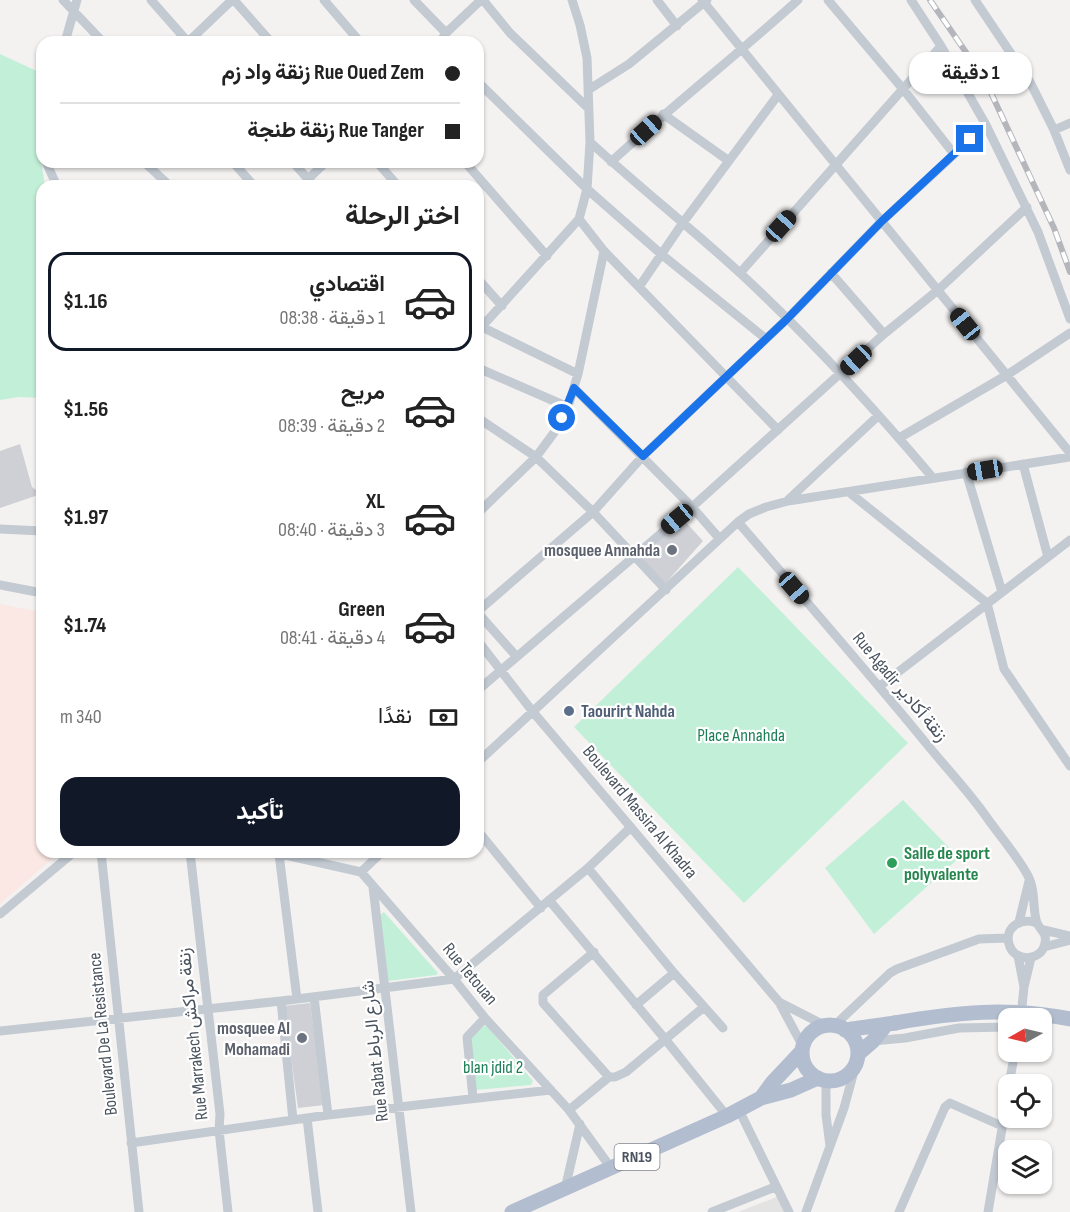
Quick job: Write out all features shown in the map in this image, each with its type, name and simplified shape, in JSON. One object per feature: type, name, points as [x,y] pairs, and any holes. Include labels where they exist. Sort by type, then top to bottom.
[{"type":"main road","points":[[835,1027],[891,1024],[958,1012],[985,1011],[1019,1012],[1070,1019]]},
{"type":"main road","name":"RN19","points":[[513,1212],[733,1113],[761,1098],[822,1079],[835,1080],[844,1077],[857,1059],[891,1024]]},
{"type":"main road","points":[[835,1027],[852,1036],[856,1045],[857,1059]]},
{"type":"main road","name":"RN19","points":[[761,1098],[802,1048],[811,1032],[835,1027]]},
{"type":"main road","points":[[802,1048],[802,1058],[807,1070],[822,1079]]},
{"type":"street","points":[[63,0],[98,36]]},
{"type":"street","points":[[67,36],[77,0]]},
{"type":"street","points":[[152,0],[183,36]]},
{"type":"street","points":[[194,36],[233,0],[266,36]]},
{"type":"street","points":[[324,0],[355,36]]},
{"type":"street","points":[[414,0],[446,33]]},
{"type":"street","points":[[444,36],[482,0],[510,33],[587,107]]},
{"type":"street","points":[[484,325],[579,219],[587,189],[590,142],[587,58],[572,0]]},
{"type":"street","points":[[657,0],[677,26]]},
{"type":"street","points":[[611,162],[663,114],[743,50],[798,0]]},
{"type":"street","points":[[828,0],[954,154]]},
{"type":"street","points":[[911,0],[986,124],[1038,232],[1070,319]]},
{"type":"street","points":[[975,0],[1030,82],[1054,130],[1070,170]]},
{"type":"street","points":[[484,757],[666,590],[719,538],[738,522],[758,510],[788,501],[850,493],[1070,455],[778,95],[705,1],[629,64],[588,90]]},
{"type":"street","points":[[740,273],[940,46]]},
{"type":"street","points":[[484,88],[587,189],[661,254],[765,338]]},
{"type":"street","points":[[639,287],[682,224],[778,95]]},
{"type":"street","points":[[663,114],[729,161]]},
{"type":"street","points":[[1054,130],[1070,123]]},
{"type":"street","points":[[484,607],[592,512],[643,456],[787,319],[882,221],[986,124]]},
{"type":"street","points":[[590,142],[740,273],[787,319],[842,374],[933,478]]},
{"type":"street","points":[[150,168],[164,180]]},
{"type":"street","points":[[238,168],[249,180]]},
{"type":"street","points":[[298,168],[308,180]]},
{"type":"street","points":[[382,168],[393,180]]},
{"type":"street","points":[[470,168],[481,180]]},
{"type":"street","points":[[484,184],[547,256]]},
{"type":"street","points":[[484,685],[692,507],[884,334],[938,290],[1027,207]]},
{"type":"street","points":[[579,219],[604,251],[778,430]]},
{"type":"street","points":[[484,507],[536,457],[556,430],[568,407],[578,374],[604,251]]},
{"type":"street","points":[[831,273],[884,334]]},
{"type":"street","points":[[484,286],[502,306]]},
{"type":"street","points":[[484,331],[578,374]]},
{"type":"street","points":[[899,438],[1007,375],[1070,333]]},
{"type":"street","points":[[484,371],[568,407]]},
{"type":"street","points":[[574,388],[643,456],[719,538]]},
{"type":"street","points":[[788,501],[878,416]]},
{"type":"street","points":[[484,422],[536,457],[666,590]]},
{"type":"street","points":[[1023,464],[1048,558]]},
{"type":"street","points":[[966,472],[1002,592]]},
{"type":"street","points":[[850,493],[987,603],[1004,669],[1070,766]]},
{"type":"street","name":"Rue Agadir زنقة أكادير","points":[[738,522],[880,686],[987,817],[1029,878]]},
{"type":"street","points":[[0,529],[36,531]]},
{"type":"street","points":[[880,686],[1070,540]]},
{"type":"street","points":[[0,585],[36,591]]},
{"type":"street","points":[[484,619],[516,656]]},
{"type":"street","name":"Boulevard Massira Al Khadra","points":[[484,649],[533,712],[779,1002]]},
{"type":"street","points":[[0,1031],[118,1017],[281,1002],[454,979],[588,868],[631,827]]},
{"type":"street","points":[[484,838],[541,908]]},
{"type":"street","points":[[0,914],[67,858]]},
{"type":"street","name":"Boulevard De La Resistance","points":[[102,858],[139,1212]]},
{"type":"street","name":"Rue Marrakech زنقة مراكش","points":[[191,858],[220,1114],[219,1131],[228,1212]]},
{"type":"street","points":[[276,858],[297,999]]},
{"type":"street","points":[[314,858],[361,872],[376,858]]},
{"type":"street","points":[[588,868],[674,973],[723,1028]]},
{"type":"street","name":"Rue Tetouan","points":[[361,872],[485,1018],[569,1110],[611,1168]]},
{"type":"street","points":[[1019,922],[1029,878]]},
{"type":"street","points":[[1018,956],[1031,958],[1041,952],[1046,941],[1040,927],[1029,878]]},
{"type":"street","name":"Rue Rabat شارع الرباط","points":[[373,886],[411,1212]]},
{"type":"street","points":[[549,900],[665,1039],[733,1113],[789,1212]]},
{"type":"street","points":[[1024,987],[1018,956],[1010,948],[1008,938],[1014,926],[1025,920],[1070,938]]},
{"type":"street","points":[[779,1002],[835,1027],[890,973],[897,969],[979,939],[1008,938]]},
{"type":"street","points":[[1044,947],[1070,938]]},
{"type":"street","points":[[594,952],[543,995],[542,999],[543,1004],[609,1077]]},
{"type":"street","points":[[1021,1008],[1031,958]]},
{"type":"street","points":[[636,1005],[674,973]]},
{"type":"street","points":[[314,997],[328,1115]]},
{"type":"street","points":[[281,1002],[294,1120]]},
{"type":"street","points":[[779,1002],[802,1048]]},
{"type":"street","points":[[569,1110],[609,1077],[626,1072],[704,1006]]},
{"type":"street","points":[[473,1098],[467,1037],[485,1018]]},
{"type":"street","points":[[873,1041],[906,1038],[959,1028],[998,1028]]},
{"type":"street","points":[[806,1212],[830,1149],[857,1059]]},
{"type":"street","points":[[822,1079],[830,1149]]},
{"type":"street","points":[[130,1143],[328,1115],[551,1090]]},
{"type":"street","points":[[899,1212],[945,1107],[950,1103],[998,1124]]},
{"type":"street","points":[[306,1118],[318,1212]]},
{"type":"street","points":[[565,1189],[579,1124]]},
{"type":"street","points":[[988,1212],[1002,1128]]},
{"type":"street","points":[[712,1212],[775,1187]]},
{"type":"shaded area","points":[[0,604],[36,611],[36,858],[53,858],[0,904]]},
{"type":"shaded area","points":[[779,1196],[785,1212],[738,1212]]},
{"type":"green space","points":[[0,54],[36,71],[36,168],[42,168],[44,180],[36,180],[36,398],[19,397],[0,400]]},
{"type":"green space","name":"Place Annahda","points":[[738,567],[908,743],[744,903],[574,727]]},
{"type":"green space","name":"Salle de sport polyvalente","points":[[903,800],[959,858],[874,934],[825,868]]},
{"type":"green space","points":[[384,912],[438,973],[436,975],[388,981],[380,915]]},
{"type":"green space","name":"blan jdid 2","points":[[486,1025],[533,1081],[531,1085],[475,1090],[468,1037]]},
{"type":"building","points":[[20,444],[36,496],[0,508],[0,451]]},
{"type":"building","name":"mosquee Annahda","points":[[683,519],[703,541],[664,585],[639,559]]},
{"type":"building","name":"mosquee Al Mohamadi","points":[[310,1003],[324,1105],[298,1108],[284,1006]]},
{"type":"railway","points":[[930,0],[985,80],[1054,228],[1070,272]]},
{"type":"place","name":"mosquee Annahda","points":[[672,550]]},
{"type":"place","name":"Taourirt Nahda","points":[[569,711]]},
{"type":"place","name":"Salle de sport polyvalente","points":[[892,863]]},
{"type":"place","name":"mosquee Al Mohamadi","points":[[302,1038]]},
{"type":"route","points":[[562,418],[574,388],[643,456],[787,319],[882,221],[970,139]]}]
